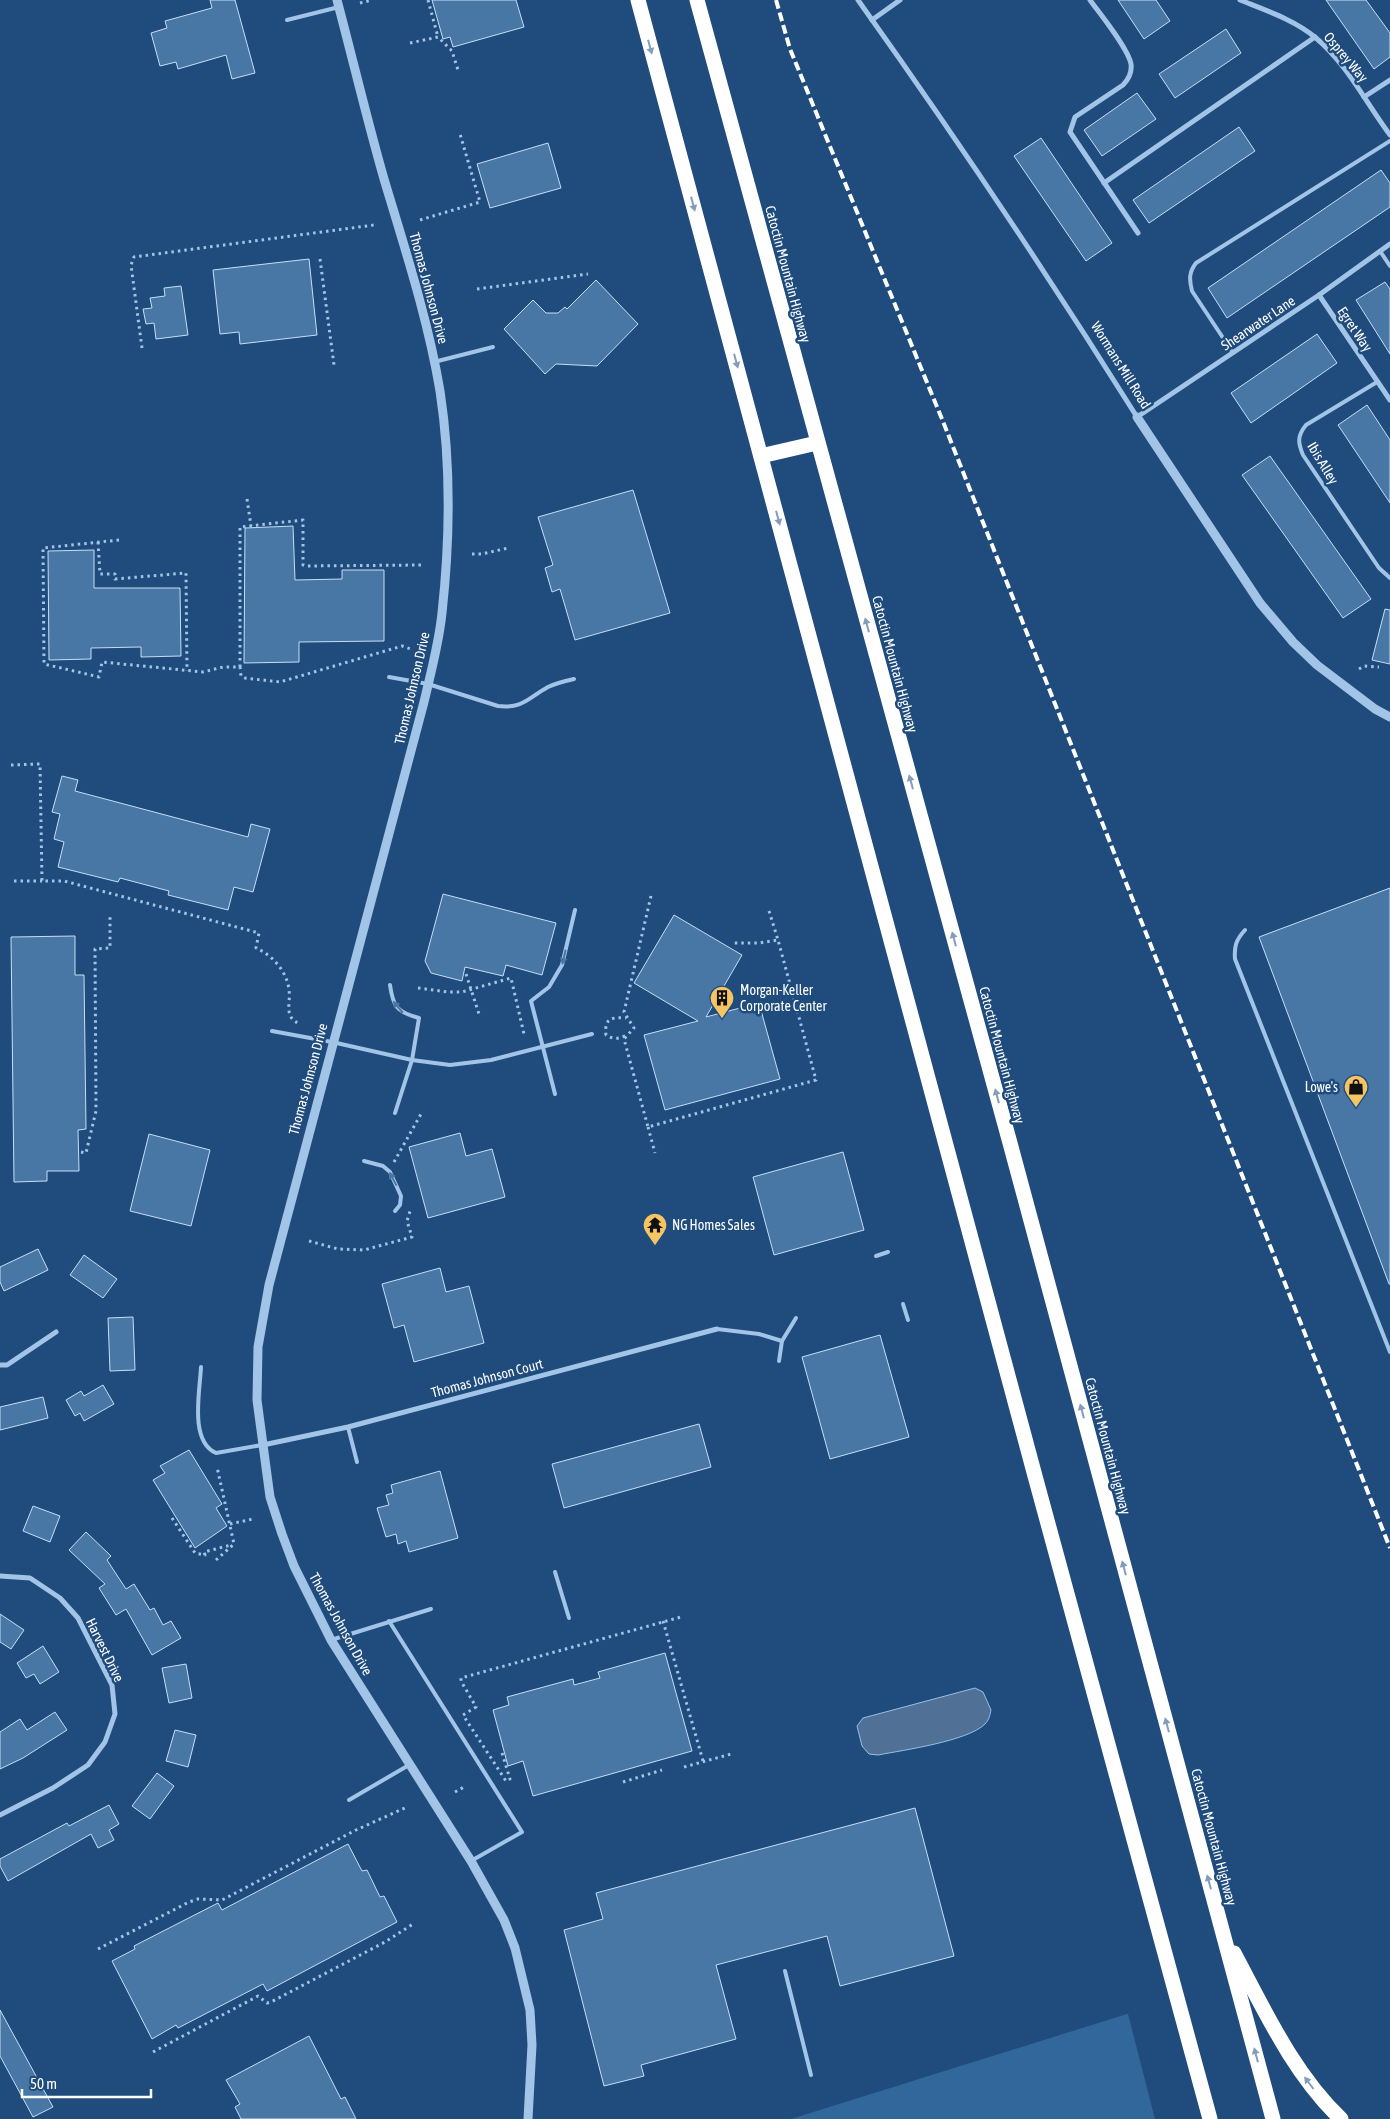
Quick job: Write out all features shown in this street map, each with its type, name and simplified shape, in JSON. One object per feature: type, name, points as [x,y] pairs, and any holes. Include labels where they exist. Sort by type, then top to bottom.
[{"type":"highway","points":[[638,0],[1037,1486],[1210,2119]]},
{"type":"highway","name":"Catoctin Mountain Highway","points":[[697,0],[1010,1142],[1273,2119]]},
{"type":"highway","points":[[761,456],[818,443]]},
{"type":"highway","points":[[1222,1929],[1282,2042],[1304,2077],[1325,2104],[1341,2119]]},
{"type":"street","name":"Wormans Mill Road","points":[[858,0],[954,137],[1084,332],[1137,417],[1260,603],[1293,642],[1316,665],[1375,709],[1390,717]]},
{"type":"street","points":[[872,20],[900,0]]},
{"type":"street","points":[[1090,0],[1128,55],[1131,64],[1129,78],[1123,85],[1075,117],[1070,132],[1138,233]]},
{"type":"street","name":"Osprey Way","points":[[1240,0],[1297,25],[1315,37],[1336,59],[1390,135]]},
{"type":"street","name":"Thomas Johnson Drive","points":[[338,4],[378,156],[417,289],[434,362],[444,421],[448,520],[442,614],[428,684],[383,858],[279,1240],[262,1320],[256,1374],[257,1400],[270,1497],[294,1566],[331,1640],[471,1862],[504,1920],[515,1948],[530,2010],[532,2045],[528,2119]]},
{"type":"street","points":[[1104,183],[1315,37]]},
{"type":"street","points":[[1364,97],[1390,80]]},
{"type":"street","name":"Shearwater Lane","points":[[1137,417],[1319,295],[1390,244]]},
{"type":"street","name":"Egret Way","points":[[1319,295],[1390,400]]},
{"type":"street","name":"Thomas Johnson Court","points":[[263,1445],[348,1427],[716,1329]]},
{"type":"street","points":[[0,1365],[7,1365],[56,1332]]},
{"type":"street","name":"Harvest Drive","points":[[0,1576],[30,1578],[60,1598],[78,1618],[112,1685],[115,1714],[104,1742],[88,1765],[52,1788],[0,1815]]},
{"type":"lane","points":[[287,20],[338,4]]},
{"type":"lane","points":[[1233,353],[1192,291],[1189,281],[1191,270],[1196,263],[1390,141]]},
{"type":"lane","points":[[1380,251],[1390,266]]},
{"type":"lane","points":[[434,362],[493,347]]},
{"type":"lane","name":"Ibis Alley","points":[[1377,382],[1306,425],[1300,433],[1298,443],[1303,455],[1373,560],[1390,578]]},
{"type":"lane","points":[[389,677],[428,684],[510,708],[526,703],[557,683],[574,678]]},
{"type":"lane","points":[[555,1094],[531,1001],[549,987],[562,965],[575,910]]},
{"type":"lane","points":[[1245,930],[1236,943],[1236,959],[1390,1352]]},
{"type":"lane","points":[[390,985],[396,1008],[405,1014],[419,1018],[412,1060],[395,1113]]},
{"type":"lane","points":[[272,1031],[412,1060],[450,1065],[491,1060],[592,1034]]},
{"type":"lane","points":[[364,1161],[383,1166],[390,1172],[401,1196],[400,1206],[395,1212]]},
{"type":"lane","points":[[876,1256],[888,1252]]},
{"type":"lane","points":[[903,1304],[908,1320]]},
{"type":"lane","points":[[779,1361],[782,1341],[796,1318]]},
{"type":"lane","points":[[716,1329],[759,1334],[782,1341]]},
{"type":"lane","points":[[202,1367],[198,1429],[206,1446],[216,1453],[263,1445]]},
{"type":"lane","points":[[348,1427],[357,1462]]},
{"type":"lane","points":[[555,1572],[569,1618]]},
{"type":"lane","points":[[331,1640],[431,1608]]},
{"type":"lane","points":[[389,1622],[522,1832],[471,1862]]},
{"type":"lane","points":[[349,1800],[409,1766]]},
{"type":"lane","points":[[785,1972],[811,2075]]},
{"type":"path","points":[[360,3],[372,0]]},
{"type":"path","points":[[428,0],[438,37],[452,51],[458,70]]},
{"type":"path","points":[[410,43],[438,37]]},
{"type":"path","points":[[420,220],[480,202],[460,134]]},
{"type":"path","points":[[142,348],[131,265],[134,257],[374,225]]},
{"type":"path","points":[[320,259],[334,364]]},
{"type":"path","points":[[477,289],[588,274]]},
{"type":"path","points":[[247,499],[250,526]]},
{"type":"path","points":[[411,649],[402,646],[280,682],[241,676],[240,527],[303,520],[303,565],[306,566],[422,565]]},
{"type":"path","points":[[119,540],[43,548],[44,664],[99,677],[102,662],[203,672],[223,667],[240,667]]},
{"type":"path","points":[[98,542],[100,574],[115,574],[115,579],[186,573],[187,671]]},
{"type":"path","points":[[472,554],[482,554],[508,548]]},
{"type":"path","points":[[1360,669],[1364,666],[1379,667]]},
{"type":"path","points":[[11,765],[40,764],[42,881]]},
{"type":"path","points":[[14,881],[64,881],[259,933],[256,948],[264,951],[272,958],[285,976],[290,991],[288,1010],[290,1016],[297,1024],[307,1026]]},
{"type":"path","points":[[650,896],[624,1012],[634,1028],[624,1039],[655,1153]]},
{"type":"path","points":[[648,1127],[816,1080],[769,911]]},
{"type":"path","points":[[81,1152],[86,1153],[96,1111],[94,950],[110,948],[110,918]]},
{"type":"path","points":[[734,944],[778,940]]},
{"type":"path","points":[[466,974],[478,1014]]},
{"type":"path","points":[[418,988],[448,992],[472,990],[511,978],[524,1034]]},
{"type":"path","points":[[626,1018],[612,1017],[607,1021],[605,1028],[606,1035],[610,1038],[619,1039],[627,1035]]},
{"type":"path","points":[[217,1467],[234,1544]]},
{"type":"path","points":[[172,1518],[195,1553],[205,1555],[204,1552],[234,1544]]},
{"type":"path","points":[[230,1524],[253,1520]]},
{"type":"path","points":[[216,1560],[234,1544]]},
{"type":"path","points":[[502,1753],[510,1779],[506,1781],[463,1715],[476,1707],[461,1678],[681,1617]]},
{"type":"path","points":[[663,1621],[703,1761]]},
{"type":"path","points":[[684,1767],[731,1754]]},
{"type":"path","points":[[623,1782],[662,1770]]},
{"type":"path","points":[[455,1792],[464,1787]]},
{"type":"path","points":[[98,1949],[189,1902],[198,1899],[222,1900],[356,1830],[407,1807]]},
{"type":"path","points":[[153,2052],[258,1996],[267,2003],[271,2002],[385,1942],[413,1924]]},
{"type":"shaded area","points":[[975,1688],[983,1692],[991,1710],[985,1724],[977,1730],[951,1740],[878,1755],[869,1754],[862,1746],[857,1726],[863,1718]]},
{"type":"shaded area","points":[[1127,2014],[1155,2119],[791,2119]]},
{"type":"building","points":[[210,0],[235,0],[255,73],[232,79],[226,55],[178,69],[176,62],[160,66],[151,33],[167,28],[165,21],[212,8]]},
{"type":"building","points":[[432,0],[516,0],[524,27],[453,47],[450,37],[443,39]]},
{"type":"building","points":[[1118,0],[1156,0],[1170,21],[1144,39]]},
{"type":"building","points":[[1326,0],[1366,0],[1390,33],[1390,57],[1374,69]]},
{"type":"building","points":[[1226,29],[1241,53],[1175,98],[1159,74]]},
{"type":"building","points":[[1137,93],[1156,119],[1102,156],[1084,130]]},
{"type":"building","points":[[1239,127],[1255,151],[1149,223],[1133,200]]},
{"type":"building","points":[[1041,138],[1112,243],[1086,261],[1014,156]]},
{"type":"building","points":[[548,143],[561,188],[490,208],[477,164]]},
{"type":"building","points":[[1381,170],[1390,183],[1390,207],[1227,318],[1208,288]]},
{"type":"building","points":[[309,259],[317,335],[240,344],[239,332],[220,334],[213,270]]},
{"type":"building","points":[[596,280],[638,324],[597,366],[556,364],[545,374],[504,329],[533,300],[546,313],[558,313],[565,307],[567,309]]},
{"type":"building","points":[[1385,282],[1390,289],[1390,354],[1356,300]]},
{"type":"building","points":[[181,286],[188,335],[156,339],[154,323],[146,324],[143,309],[152,308],[150,298],[165,296],[164,288]]},
{"type":"building","points":[[1317,334],[1337,363],[1251,423],[1231,393]]},
{"type":"building","points":[[1367,405],[1390,440],[1390,503],[1338,425]]},
{"type":"building","points":[[1270,456],[1371,599],[1343,618],[1242,475]]},
{"type":"building","points":[[633,490],[670,613],[575,640],[560,589],[552,592],[545,568],[553,565],[538,517]]},
{"type":"building","points":[[293,526],[295,580],[342,579],[342,570],[384,570],[384,641],[299,642],[299,662],[244,663],[245,528]]},
{"type":"building","points":[[94,550],[94,588],[180,588],[181,656],[141,657],[141,647],[91,648],[91,659],[49,660],[48,551]]},
{"type":"building","points":[[1385,609],[1390,610],[1390,664],[1372,660]]},
{"type":"building","points":[[62,776],[78,780],[75,791],[248,837],[251,824],[270,829],[253,892],[234,887],[228,910],[168,895],[169,891],[120,878],[118,882],[58,867],[64,842],[54,839],[60,814],[52,812]]},
{"type":"building","name":"Lowe's","points":[[1390,888],[1390,1284],[1389,1284],[1259,937]]},
{"type":"building","points":[[443,894],[556,923],[542,975],[506,965],[503,976],[465,967],[462,981],[431,973],[425,961]]},
{"type":"building","name":"Morgan-Keller Corporate Center","points":[[674,915],[742,955],[706,1017],[759,1003],[780,1079],[665,1110],[644,1035],[698,1021],[634,983]]},
{"type":"building","points":[[75,936],[75,975],[84,975],[86,1129],[78,1130],[79,1171],[47,1171],[47,1181],[14,1182],[11,937]]},
{"type":"building","points":[[460,1133],[466,1156],[492,1149],[505,1197],[428,1218],[409,1147]]},
{"type":"building","points":[[149,1134],[210,1150],[191,1226],[130,1211]]},
{"type":"building","points":[[843,1152],[864,1230],[774,1255],[753,1177]]},
{"type":"building","points":[[38,1249],[48,1270],[4,1291],[0,1282],[0,1267]]},
{"type":"building","points":[[84,1255],[117,1279],[103,1298],[70,1275]]},
{"type":"building","points":[[440,1268],[446,1292],[469,1286],[484,1343],[414,1362],[404,1325],[394,1328],[382,1284]]},
{"type":"building","points":[[133,1317],[135,1370],[110,1371],[108,1318]]},
{"type":"building","points":[[880,1335],[909,1437],[830,1459],[802,1357]]},
{"type":"building","points":[[103,1385],[114,1404],[84,1421],[80,1413],[75,1416],[66,1400],[81,1391],[84,1396]]},
{"type":"building","points":[[43,1397],[48,1418],[0,1430],[0,1407]]},
{"type":"building","points":[[699,1424],[711,1467],[564,1508],[552,1464]]},
{"type":"building","points":[[189,1450],[222,1504],[216,1508],[227,1526],[195,1548],[153,1480],[165,1473],[160,1466]]},
{"type":"building","points":[[440,1471],[458,1538],[409,1552],[406,1541],[398,1544],[396,1534],[386,1537],[377,1508],[389,1505],[386,1495],[393,1493],[391,1485]]},
{"type":"building","points":[[33,1506],[60,1516],[50,1542],[23,1531]]},
{"type":"building","points":[[86,1532],[111,1556],[107,1560],[126,1589],[134,1584],[150,1610],[154,1608],[163,1625],[171,1621],[181,1638],[152,1655],[126,1609],[116,1615],[99,1588],[105,1584],[69,1550]]},
{"type":"building","points":[[0,1614],[24,1630],[11,1649],[0,1642]]},
{"type":"building","points":[[43,1646],[59,1672],[40,1684],[34,1674],[26,1678],[17,1663]]},
{"type":"building","points":[[665,1653],[692,1751],[533,1796],[523,1761],[508,1766],[493,1710],[509,1705],[507,1697],[573,1679],[574,1685],[600,1678],[598,1672]]},
{"type":"building","points":[[186,1664],[192,1698],[169,1703],[162,1668]]},
{"type":"building","points":[[55,1712],[67,1730],[23,1758],[0,1769],[0,1732],[20,1719],[27,1730]]},
{"type":"building","points":[[175,1730],[196,1735],[188,1767],[166,1761]]},
{"type":"building","points":[[157,1773],[174,1786],[150,1819],[132,1806]]},
{"type":"building","points":[[109,1805],[119,1824],[109,1830],[114,1840],[98,1848],[91,1834],[8,1881],[0,1866],[0,1859],[67,1823],[69,1826]]},
{"type":"building","points":[[915,1808],[954,1956],[840,1986],[827,1936],[716,1965],[736,2039],[641,2065],[644,2076],[604,2086],[564,1930],[603,1919],[596,1893]]},
{"type":"building","points":[[348,1844],[362,1871],[367,1870],[380,1897],[384,1896],[397,1922],[267,1991],[263,1984],[178,2028],[176,2025],[152,2039],[112,1961],[135,1949],[134,1946],[218,1903],[222,1910]]},
{"type":"building","points":[[0,2010],[53,2107],[33,2117],[0,2056]]},
{"type":"building","points":[[309,2036],[341,2099],[345,2097],[356,2119],[241,2119],[235,2107],[240,2104],[226,2080]]},
{"type":"railway","points":[[776,0],[790,49],[942,419],[1390,1548]]},
{"type":"place","name":"Morgan-Keller Corporate Center","points":[[722,1019]]},
{"type":"place","name":"Lowe's","points":[[1356,1108]]},
{"type":"place","name":"NG Homes Sales","points":[[655,1246]]}]
